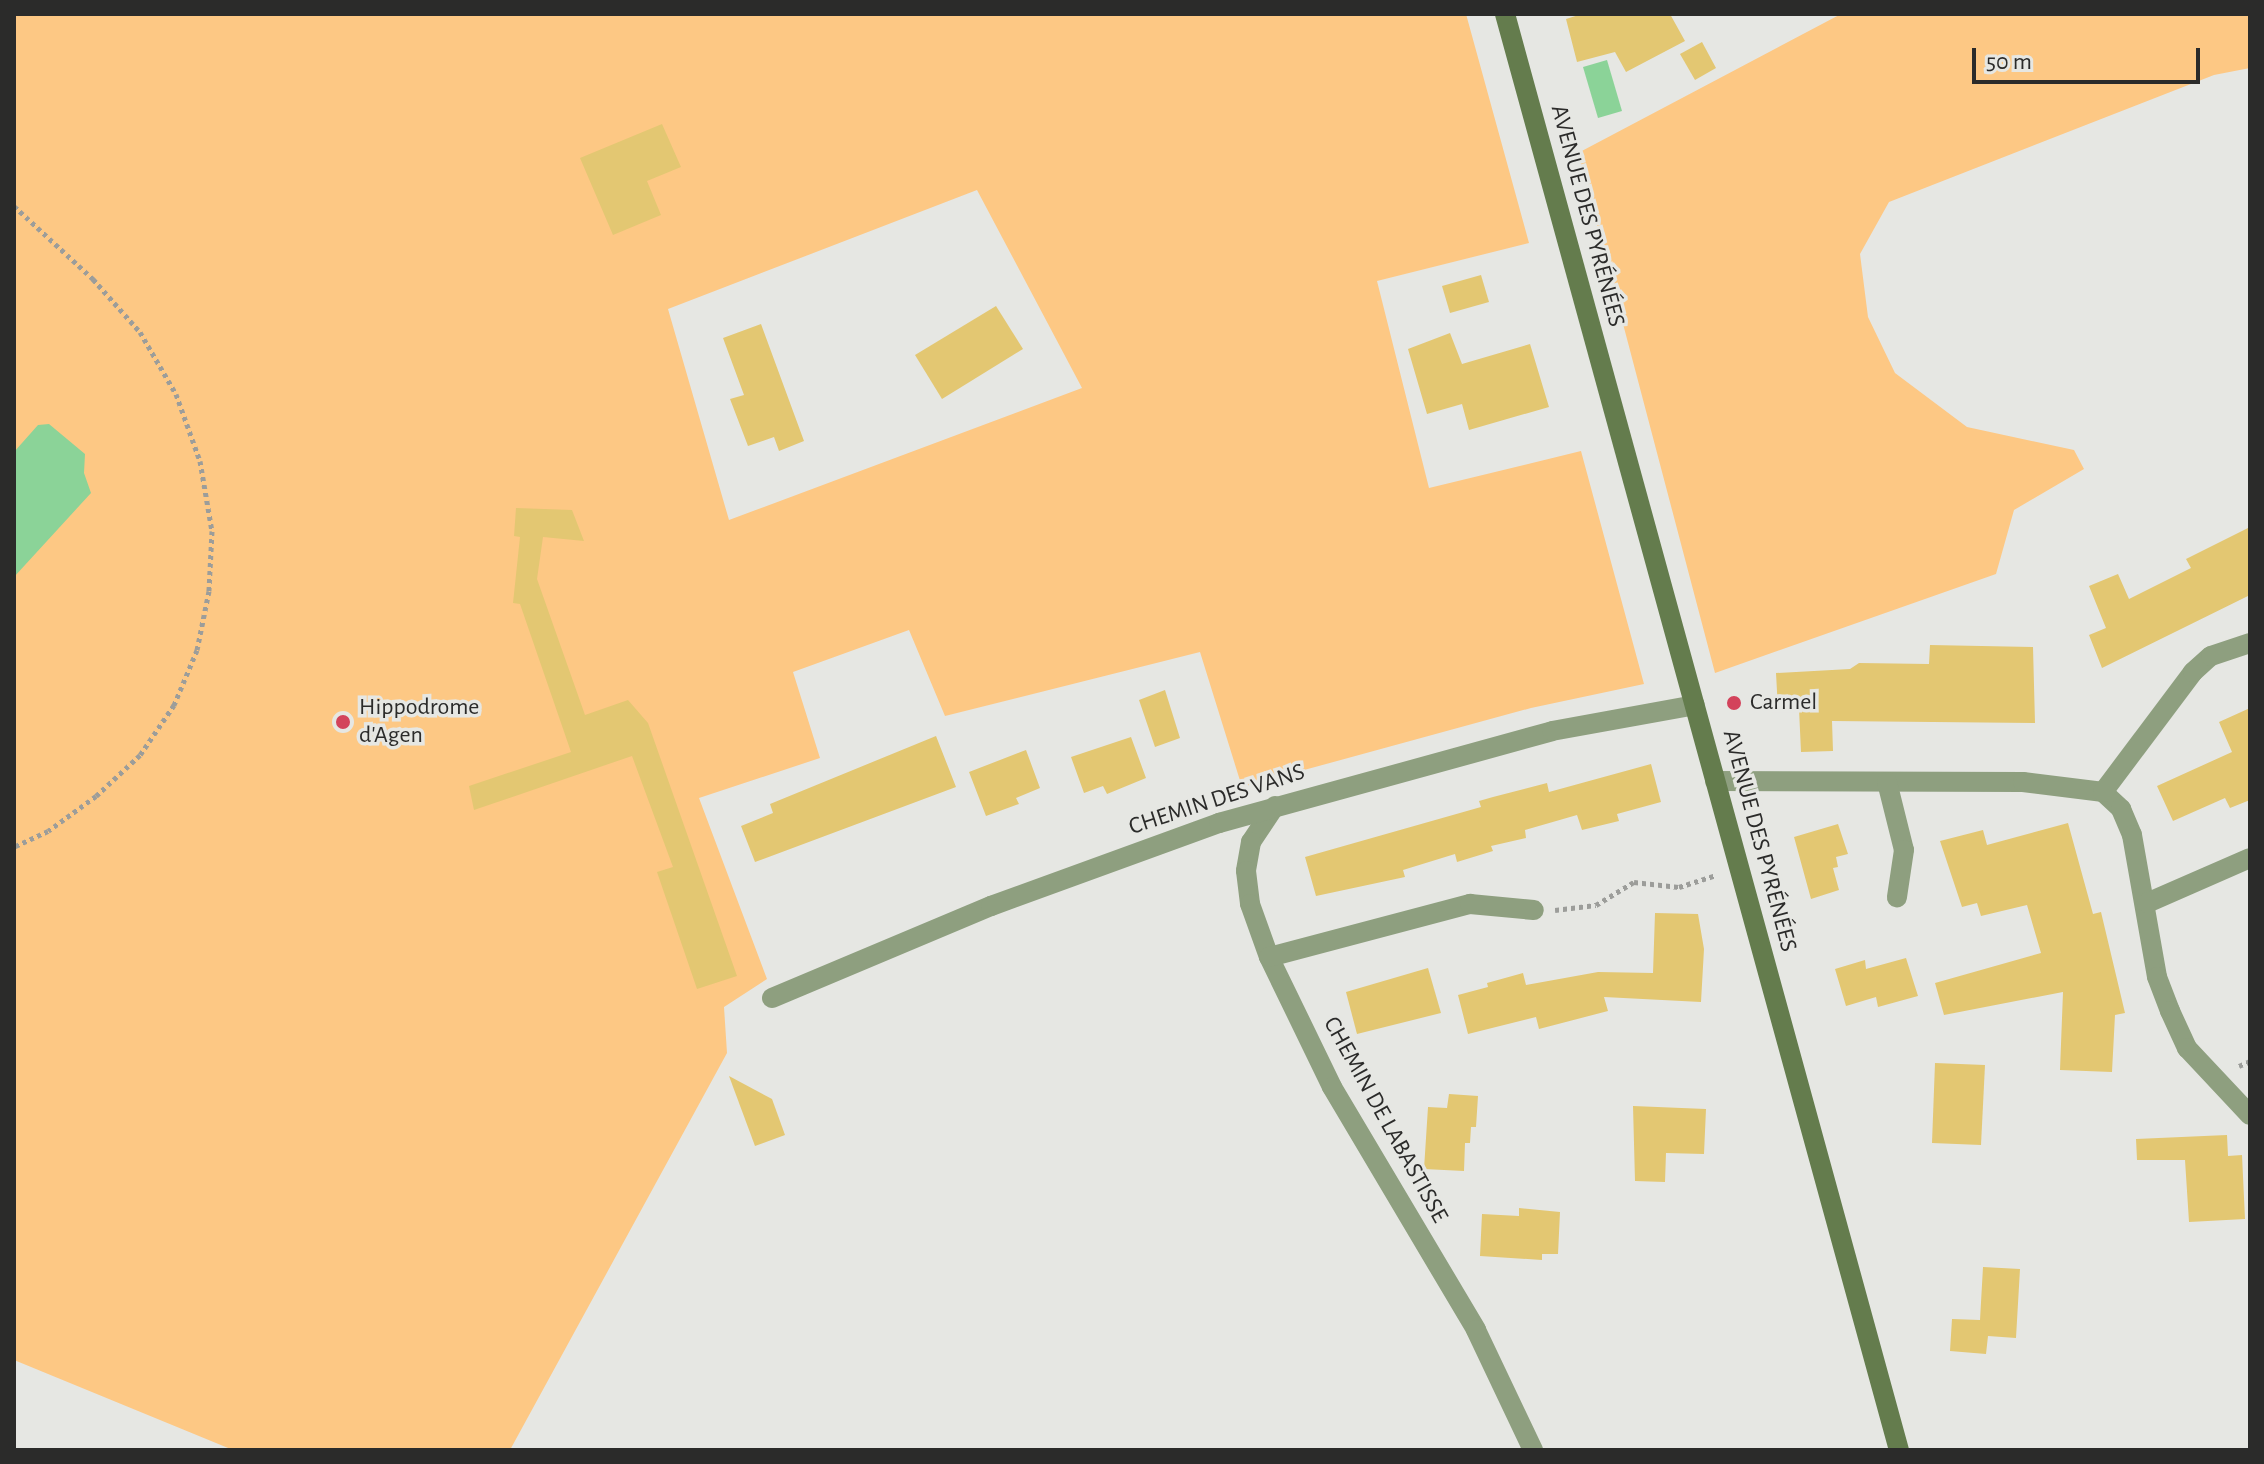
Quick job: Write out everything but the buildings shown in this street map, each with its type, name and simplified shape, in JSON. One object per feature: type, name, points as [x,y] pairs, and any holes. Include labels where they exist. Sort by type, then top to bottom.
[{"type":"main road","name":"AVENUE DES PYRÉNÉES","points":[[1505,14],[1899,1450]]},
{"type":"street","points":[[2103,792],[2193,672],[2211,656],[2250,643]]},
{"type":"street","name":"CHEMIN DES VANS","points":[[772,998],[991,906],[1275,806],[1552,731],[1695,705]]},
{"type":"street","points":[[1715,781],[2023,782],[2103,792],[2127,822],[2147,903],[2157,977],[2187,1048],[2250,1115]]},
{"type":"street","points":[[1887,782],[1904,850],[1897,897]]},
{"type":"street","name":"CHEMIN DE LABASTISSE","points":[[1275,806],[1251,842],[1246,871],[1250,904],[1269,957],[1332,1087],[1476,1330],[1533,1450]]},
{"type":"street","points":[[2147,903],[2250,858]]},
{"type":"street","points":[[1269,957],[1470,904],[1534,910]]},
{"type":"path","points":[[14,206],[93,279],[140,332],[176,394],[200,461],[212,531],[203,621],[174,705],[140,755],[96,796],[48,831],[14,847]]},
{"type":"path","points":[[1534,910],[1583,909],[1634,882],[1679,887],[1740,869]]},
{"type":"shaded area","points":[[14,14],[1466,14],[1529,243],[1377,281],[1429,488],[1581,451],[1644,684],[1531,708],[1242,787],[1200,652],[945,716],[909,630],[793,672],[820,758],[699,798],[767,979],[724,1007],[727,1053],[510,1450],[233,1450],[14,1360]],"holes":[[[977,190],[1082,388],[729,520],[668,309]]]},
{"type":"shaded area","points":[[1841,14],[2250,14],[2250,68],[2214,75],[1889,202],[1860,254],[1868,317],[1895,373],[1967,427],[2074,450],[2084,469],[2014,510],[1996,574],[1715,673],[1578,153]]},
{"type":"shaded area","points":[[1607,60],[1622,111],[1598,118],[1583,67]]},
{"type":"shaded area","points":[[49,424],[85,454],[84,473],[91,493],[14,577],[14,452],[38,425]]},
{"type":"place","name":"Carmel","points":[[1734,703]]},
{"type":"place","name":"Hippodrome d'Agen","points":[[343,722]]}]
